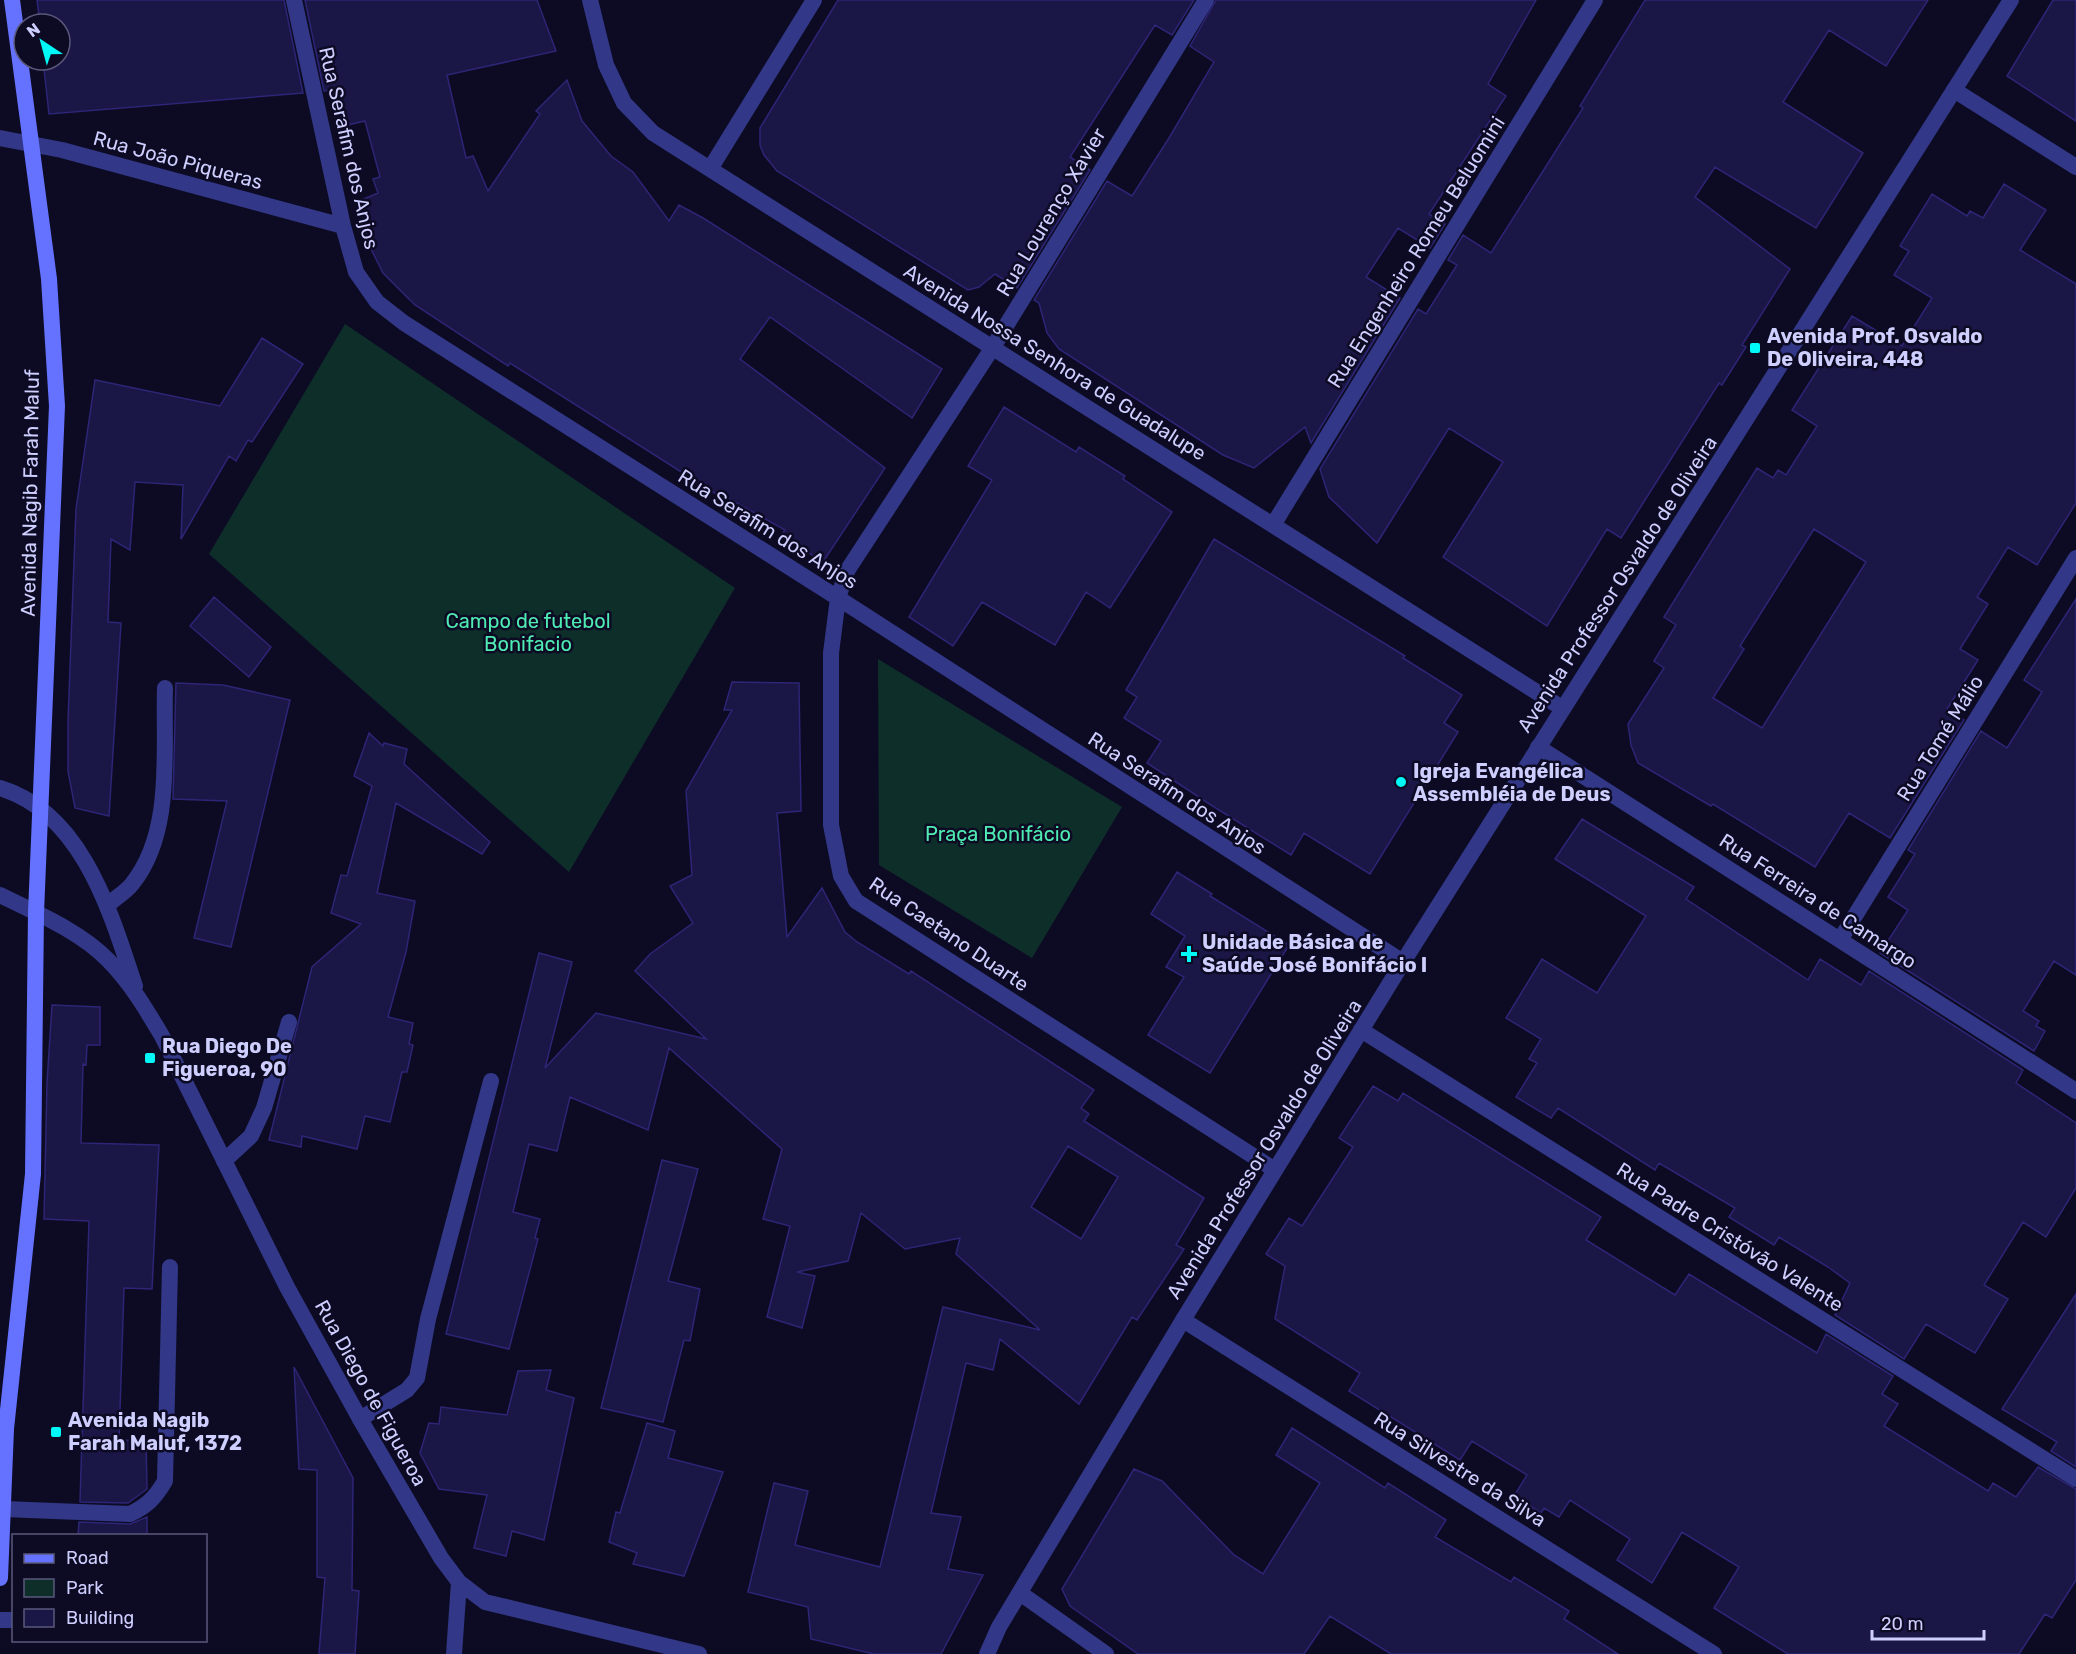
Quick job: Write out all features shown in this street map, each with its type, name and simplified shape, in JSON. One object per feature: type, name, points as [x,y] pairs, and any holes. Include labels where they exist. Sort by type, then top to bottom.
[{"type":"main road","name":"Avenida Nagib Farah Maluf","points":[[0,1578],[6,1429],[33,1174],[36,913],[57,406],[49,279],[12,0]]},
{"type":"street","name":"Rua Serafim dos Anjos","points":[[294,0],[343,226],[356,272],[377,302],[404,323],[838,598],[1403,962]]},
{"type":"street","name":"Avenida Nossa Senhora de Guadalupe","points":[[590,0],[606,65],[624,103],[653,133],[1562,708]]},
{"type":"street","points":[[710,169],[814,0]]},
{"type":"street","name":"Rua Lourenço Xavier","points":[[838,598],[847,571],[993,347],[1206,0]]},
{"type":"street","name":"Rua Engenheiro Romeu Beluomini","points":[[1273,525],[1595,0]]},
{"type":"street","name":"Avenida Professor Osvaldo de Oliveira","points":[[987,1654],[1020,1593],[1183,1320],[1403,962],[2010,0]]},
{"type":"street","points":[[1954,90],[2076,167]]},
{"type":"street","name":"Rua João Piqueras","points":[[0,138],[32,143],[343,226]]},
{"type":"street","name":"Rua Tomé Málio","points":[[1840,940],[2076,558]]},
{"type":"street","name":"Rua Caetano Duarte","points":[[838,598],[831,653],[831,825],[841,876],[856,901],[1275,1170]]},
{"type":"street","points":[[108,905],[132,884],[153,848],[162,796],[165,688]]},
{"type":"street","name":"Rua Ferreira de Camargo","points":[[1538,747],[2076,1090]]},
{"type":"street","points":[[0,788],[18,793],[41,809]]},
{"type":"street","name":"Rua Diego de Figueroa","points":[[41,809],[74,843],[108,905],[139,996]]},
{"type":"street","points":[[0,895],[36,913]]},
{"type":"street","name":"Rua Diego de Figueroa","points":[[36,913],[89,944],[107,959],[139,996],[162,1036],[287,1287],[441,1558],[459,1582],[485,1602],[699,1654]]},
{"type":"street","points":[[224,1161],[250,1136],[264,1108],[290,1022]]},
{"type":"street","name":"Rua Padre Cristóvão Valente","points":[[1361,1030],[2076,1479]]},
{"type":"street","points":[[360,1419],[407,1390],[417,1378],[428,1319],[490,1081]]},
{"type":"street","points":[[4,1509],[130,1514],[147,1506],[157,1494],[165,1481],[170,1267]]},
{"type":"street","name":"Rua Silvestre da Silva","points":[[1183,1320],[1714,1654]]},
{"type":"street","points":[[454,1654],[459,1582]]},
{"type":"street","points":[[1020,1593],[1106,1654]]},
{"type":"green space","name":"Campo de futebol Bonifacio","points":[[345,324],[735,588],[569,872],[209,554]]},
{"type":"green space","name":"Praça Bonifácio","points":[[878,659],[1122,807],[1032,958],[879,865]]},
{"type":"building","points":[[37,0],[284,0],[303,93],[49,114],[44,72],[72,72],[72,12],[38,12]]},
{"type":"building","points":[[305,0],[537,0],[556,51],[447,75],[466,158],[473,156],[488,191],[540,114],[536,111],[567,80],[582,121],[611,156],[633,172],[669,221],[679,205],[703,218],[942,369],[912,418],[770,317],[740,359],[885,468],[823,562],[781,535],[785,530],[728,498],[727,501],[510,363],[508,366],[415,305],[383,273],[369,245],[359,201],[378,193],[373,179],[380,177],[365,121],[343,126],[335,90],[324,91]]},
{"type":"building","points":[[838,0],[1194,0],[1172,35],[1155,25],[1070,157],[1090,170],[1017,288],[995,274],[979,287],[968,290],[777,171],[764,155],[760,145],[760,128]]},
{"type":"building","points":[[1216,0],[1536,0],[1488,84],[1506,96],[1429,214],[1445,224],[1430,248],[1398,228],[1366,277],[1400,298],[1311,443],[1305,427],[1254,468],[1223,455],[1059,349],[1047,333],[1039,303],[1034,300],[1107,181],[1132,196],[1169,138],[1214,62],[1190,46]]},
{"type":"building","points":[[1645,0],[1928,0],[1886,66],[1829,30],[1783,102],[1863,153],[1816,228],[1715,167],[1695,197],[1790,269],[1742,345],[1746,347],[1722,385],[1719,383],[1621,538],[1607,529],[1547,626],[1443,557],[1503,462],[1449,428],[1377,543],[1329,497],[1320,469],[1418,309],[1426,314],[1457,265],[1448,260],[1463,235],[1491,253],[1583,108],[1580,106]]},
{"type":"building","points":[[2053,0],[2076,0],[2076,121],[2007,76]]},
{"type":"building","points":[[2004,184],[2046,210],[2020,250],[2076,284],[2076,503],[2037,565],[2008,547],[1977,597],[1988,604],[1960,649],[1978,660],[1947,709],[1964,720],[1890,838],[1849,813],[1815,867],[1713,804],[1711,806],[1638,763],[1631,745],[1628,724],[1664,668],[1654,661],[1676,625],[1664,617],[1757,468],[1773,478],[1778,470],[1786,475],[1817,426],[1792,410],[1852,316],[1902,346],[1932,298],[1894,275],[1909,251],[1900,246],[1932,194],[1967,216],[1970,211],[1983,218]],"holes":[[[1814,529],[1866,562],[1762,728],[1713,698],[1744,649],[1740,646]]]},
{"type":"building","points":[[262,338],[303,364],[252,442],[248,440],[236,461],[229,456],[181,539],[183,485],[135,482],[130,550],[111,539],[108,622],[121,623],[109,816],[75,808],[68,771],[68,721],[76,509],[95,380],[220,406]]},
{"type":"building","points":[[1004,407],[1076,452],[1079,447],[1125,476],[1123,479],[1172,512],[1110,608],[1086,592],[1055,645],[982,602],[953,646],[909,617],[992,480],[968,466]]},
{"type":"building","points":[[1214,539],[1405,656],[1403,658],[1462,695],[1444,723],[1458,732],[1370,874],[1304,833],[1291,855],[1211,805],[1147,763],[1161,741],[1124,718],[1137,697],[1126,690]]},
{"type":"building","points":[[214,597],[271,647],[249,677],[190,626]]},
{"type":"building","points":[[2076,599],[2076,975],[2054,961],[2023,1011],[2039,1021],[2036,1026],[2045,1031],[2034,1051],[1880,953],[1908,910],[1888,897],[1915,854],[1908,850],[1981,731],[2007,748],[2042,692],[2024,680]]},
{"type":"building","points":[[732,682],[799,683],[801,811],[777,813],[787,937],[822,888],[845,932],[857,942],[909,974],[911,971],[1094,1090],[1081,1108],[1089,1114],[1084,1121],[1204,1198],[1176,1245],[1184,1249],[1137,1320],[1132,1317],[1079,1404],[1000,1339],[993,1370],[966,1363],[931,1513],[961,1517],[948,1569],[983,1575],[941,1654],[874,1654],[811,1639],[808,1607],[748,1592],[774,1483],[808,1491],[795,1545],[880,1567],[943,1307],[1040,1330],[956,1254],[960,1238],[905,1249],[861,1213],[848,1261],[797,1272],[815,1276],[802,1328],[767,1317],[790,1226],[763,1219],[782,1149],[669,1048],[648,1130],[570,1097],[557,1151],[529,1144],[513,1212],[540,1219],[535,1238],[538,1239],[509,1349],[446,1334],[539,953],[572,962],[545,1068],[596,1013],[706,1039],[635,971],[650,954],[693,923],[670,886],[692,875],[686,791],[732,710],[724,710]],"holes":[[[1068,1146],[1118,1177],[1081,1239],[1031,1207]]]},
{"type":"building","points":[[176,683],[223,685],[290,700],[231,947],[194,938],[227,801],[173,799]]},
{"type":"building","points":[[369,733],[383,746],[384,743],[407,749],[404,764],[490,842],[482,854],[396,803],[377,893],[415,901],[406,952],[388,1017],[413,1023],[409,1044],[413,1045],[407,1072],[402,1072],[390,1122],[365,1116],[357,1149],[302,1136],[301,1147],[269,1140],[312,967],[361,924],[331,913],[341,875],[347,876],[372,786],[354,776]]},
{"type":"building","points":[[1582,819],[1694,887],[1686,899],[1808,980],[1820,959],[1861,985],[1869,971],[2023,1070],[2016,1083],[2076,1123],[2076,1188],[2046,1237],[2023,1222],[1984,1285],[2008,1299],[1975,1353],[1926,1324],[1904,1359],[1835,1315],[1850,1283],[1828,1267],[1779,1237],[1774,1245],[1729,1217],[1735,1208],[1659,1163],[1655,1170],[1558,1108],[1551,1118],[1516,1097],[1537,1063],[1529,1059],[1541,1039],[1506,1018],[1542,959],[1597,993],[1646,916],[1555,859]]},
{"type":"building","points":[[1177,872],[1212,894],[1210,896],[1289,945],[1210,1073],[1148,1035],[1184,977],[1166,967],[1185,936],[1151,914]]},
{"type":"building","points":[[52,1005],[100,1007],[100,1045],[87,1045],[86,1065],[83,1064],[81,1143],[159,1145],[152,1289],[124,1288],[119,1440],[146,1441],[147,1489],[128,1503],[80,1502],[89,1221],[44,1219],[47,1083]]},
{"type":"building","points":[[1373,1086],[1398,1101],[1403,1093],[1601,1217],[1586,1240],[1675,1295],[1689,1274],[1817,1353],[1826,1334],[1893,1376],[1882,1394],[1898,1404],[1884,1426],[1988,1491],[1993,1483],[2016,1497],[2038,1467],[2076,1489],[2076,1580],[2052,1618],[2045,1614],[2019,1654],[1788,1654],[1714,1608],[1739,1567],[1682,1532],[1652,1583],[1617,1560],[1630,1539],[1570,1500],[1559,1517],[1544,1508],[1541,1513],[1514,1496],[1527,1475],[1472,1441],[1460,1460],[1349,1391],[1360,1373],[1275,1319],[1285,1266],[1266,1254],[1289,1218],[1302,1226],[1353,1147],[1339,1138]]},
{"type":"building","points":[[662,1160],[698,1169],[668,1281],[700,1289],[690,1341],[684,1340],[663,1422],[601,1408]]},
{"type":"building","points":[[2076,1294],[2076,1467],[2051,1451],[2057,1442],[2002,1409]]},
{"type":"building","points":[[294,1367],[353,1478],[352,1590],[359,1591],[355,1654],[319,1654],[325,1578],[317,1577],[317,1470],[299,1469]]},
{"type":"building","points":[[551,1370],[546,1390],[574,1398],[544,1540],[512,1531],[506,1556],[474,1548],[487,1495],[439,1489],[420,1453],[429,1423],[439,1424],[441,1407],[507,1415],[518,1371]]},
{"type":"building","points":[[647,1423],[675,1431],[668,1458],[723,1472],[684,1576],[633,1564],[637,1553],[609,1542],[616,1512],[620,1513]]},
{"type":"building","points":[[1292,1428],[1385,1488],[1388,1483],[1446,1520],[1435,1537],[1511,1582],[1514,1577],[1569,1611],[1564,1619],[1618,1654],[1391,1654],[1330,1616],[1304,1654],[1138,1654],[1070,1606],[1062,1589],[1134,1469],[1162,1481],[1234,1555],[1263,1574],[1320,1483],[1276,1455]]},
{"type":"building","points":[[147,1517],[147,1534],[78,1534],[79,1522],[130,1524]]},
{"type":"place","name":"Avenida Prof. Osvaldo De Oliveira, 448","points":[[1755,348]]},
{"type":"place","name":"Igreja Evangélica Assembléia de Deus","points":[[1401,782]]},
{"type":"place","name":"Unidade Básica de Saúde José Bonifácio I","points":[[1189,954]]},
{"type":"place","name":"Rua Diego De Figueroa, 90","points":[[150,1058]]},
{"type":"place","name":"Avenida Nagib Farah Maluf, 1372","points":[[56,1432]]}]
